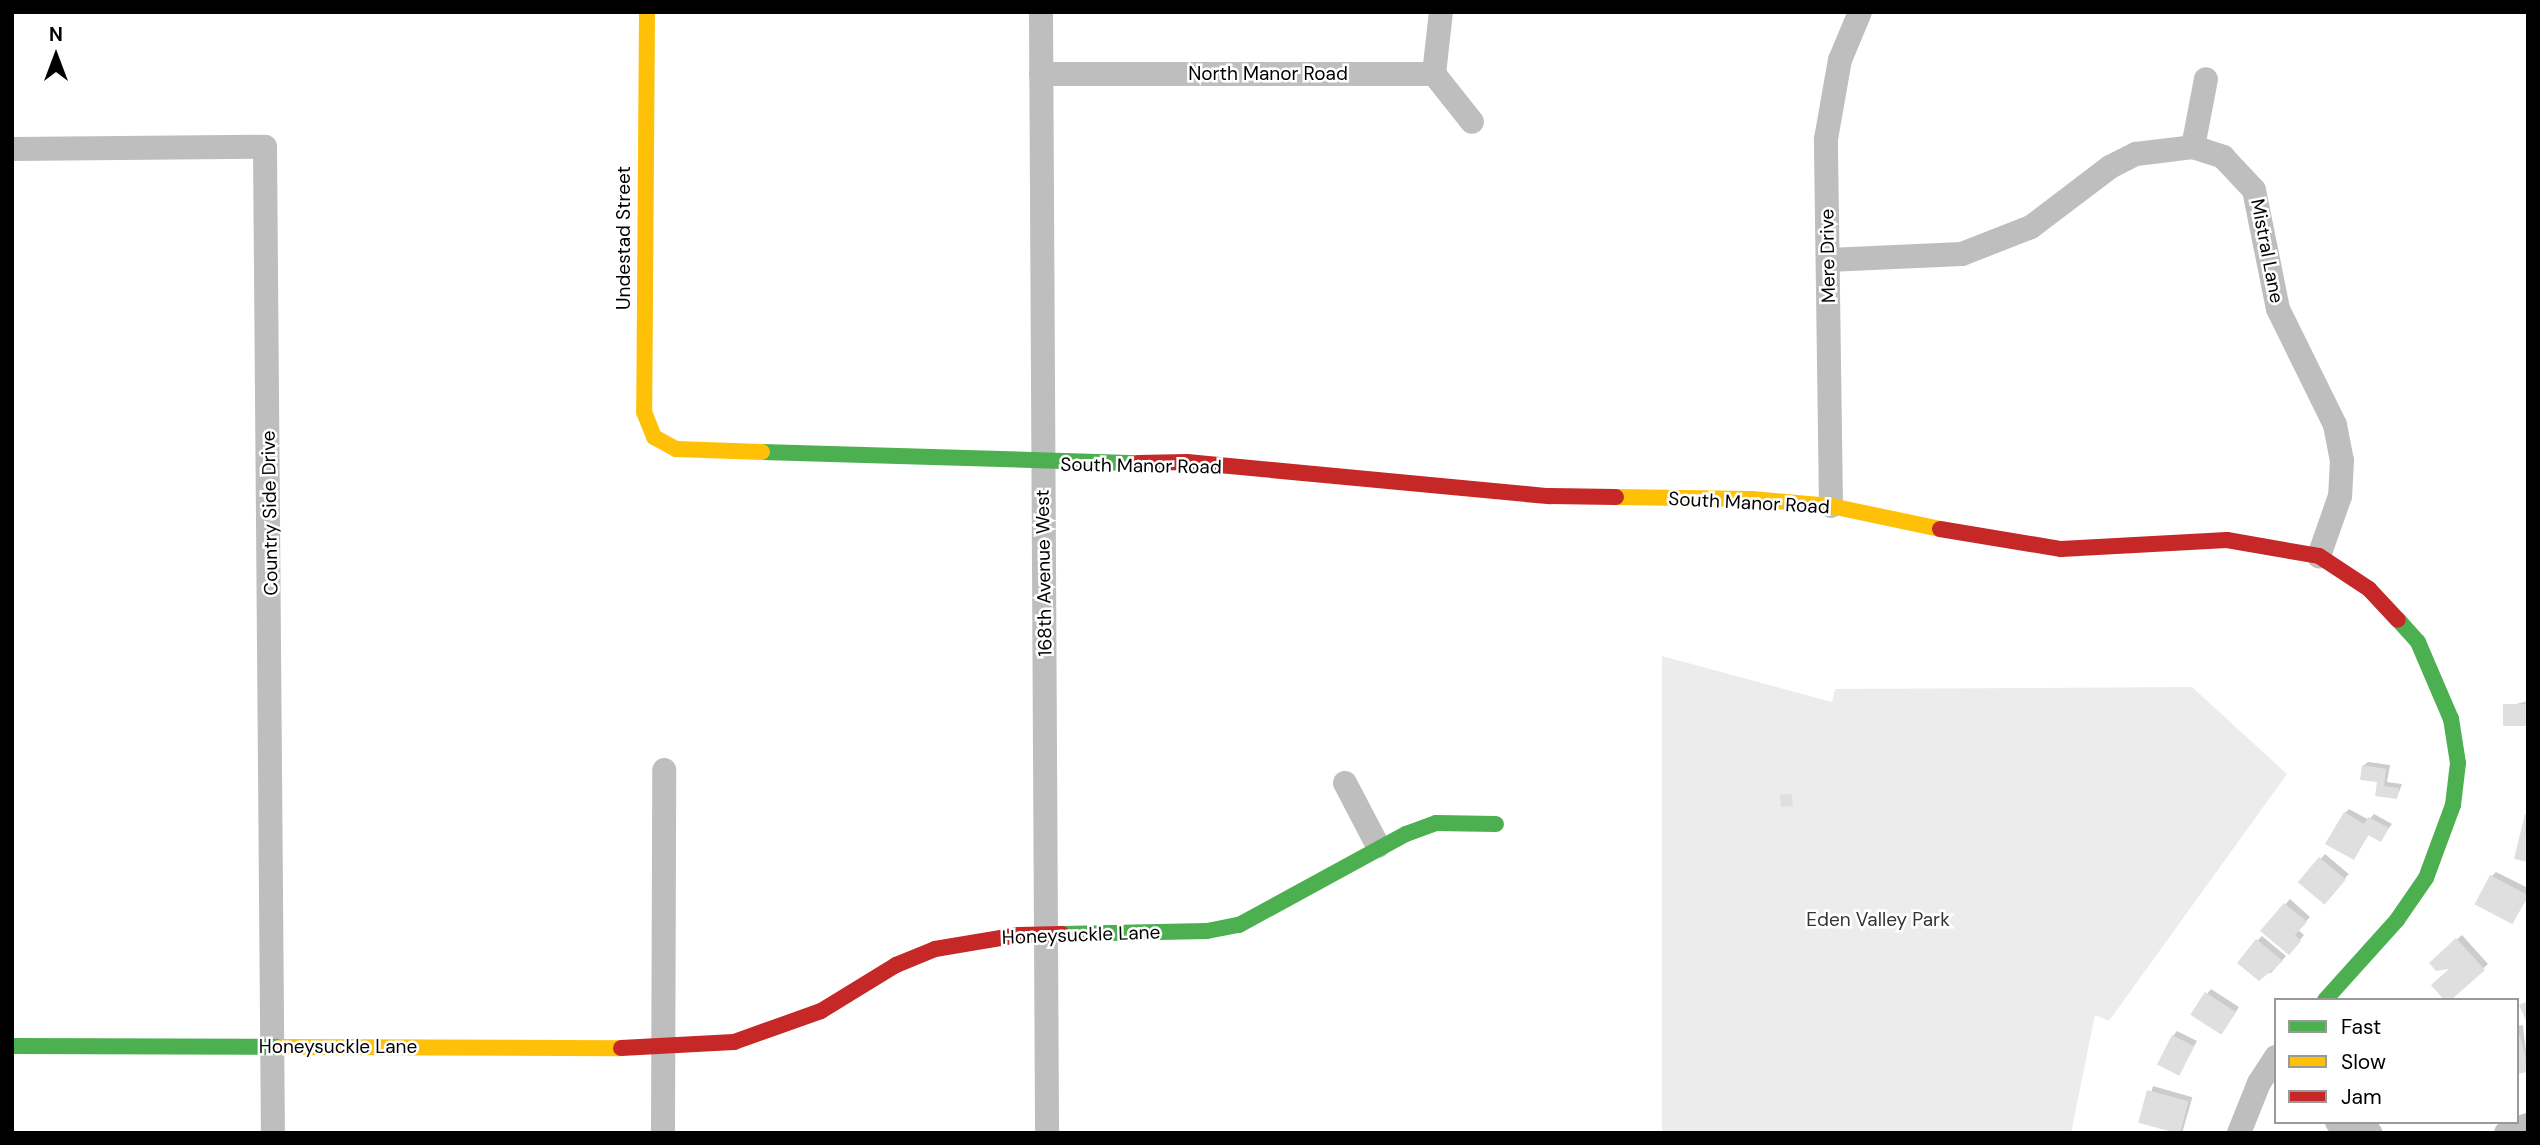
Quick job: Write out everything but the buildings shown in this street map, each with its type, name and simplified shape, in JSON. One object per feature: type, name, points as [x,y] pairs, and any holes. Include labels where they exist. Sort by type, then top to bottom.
[{"type":"street","name":"Undestad Street","points":[[647,12],[644,412],[654,437],[676,449]]},
{"type":"street","name":"168th Avenue West","points":[[1041,12],[1047,1133]]},
{"type":"street","points":[[1441,12],[1434,74],[1472,122]]},
{"type":"street","name":"Mere Drive","points":[[1831,506],[1829,98],[1860,12]]},
{"type":"street","name":"North Manor Road","points":[[1041,74],[1434,74]]},
{"type":"street","points":[[2193,147],[2206,79]]},
{"type":"street","name":"Country Side Drive","points":[[12,149],[265,147],[273,1133]]},
{"type":"street","name":"Mistral Lane","points":[[1828,260],[1927,258],[2000,243],[2061,208],[2119,163],[2165,148],[2193,147],[2223,157],[2254,190],[2277,309],[2335,425],[2342,460],[2340,496],[2319,556]]},
{"type":"street","name":"South Manor Road","points":[[676,449],[1043,463],[1187,462],[1550,496],[1752,499],[1831,506],[1998,541],[2061,549],[2227,540],[2319,556],[2369,589],[2418,642],[2451,719],[2458,763],[2447,826],[2426,878],[2397,920],[2327,998]]},
{"type":"street","points":[[663,1133],[664,770]]},
{"type":"street","points":[[1345,783],[1378,846]]},
{"type":"street","name":"Honeysuckle Lane","points":[[12,1046],[663,1046],[734,1042],[778,1030],[821,1011],[896,965],[935,949],[976,938],[1046,933],[1196,931],[1239,925],[1378,846],[1436,823],[1496,824]]},
{"type":"street","points":[[2239,1133],[2267,1087],[2274,1064]]},
{"type":"street","points":[[2343,1124],[2370,1133]]},
{"type":"street","points":[[2506,1133],[2528,1125]]},
{"type":"green space","name":"Eden Valley Park","points":[[1662,656],[1832,702],[1835,689],[2192,687],[2287,774],[2109,1021],[2095,1015],[2071,1133],[1662,1133]]},
{"type":"traffic: fast","points":[[762,452],[1138,463]]},
{"type":"traffic: fast","points":[[2327,998],[2397,920],[2426,878],[2453,805],[2458,763],[2451,719],[2418,642],[2398,620]]},
{"type":"traffic: fast","points":[[1062,934],[1207,931],[1239,925],[1406,834],[1436,823],[1496,824]]},
{"type":"traffic: fast","points":[[12,1046],[282,1047]]},
{"type":"traffic: slow","points":[[647,12],[644,412],[654,437],[676,449],[762,452]]},
{"type":"traffic: slow","points":[[1616,497],[1752,499],[1831,506],[1940,529]]},
{"type":"traffic: slow","points":[[282,1047],[621,1048]]},
{"type":"traffic: jam","points":[[1138,463],[1187,462],[1550,496],[1616,497]]},
{"type":"traffic: jam","points":[[1940,529],[2061,549],[2227,540],[2319,556],[2369,589],[2398,620]]},
{"type":"traffic: jam","points":[[621,1048],[734,1042],[821,1011],[896,965],[935,949],[1019,935],[1062,934]]}]
